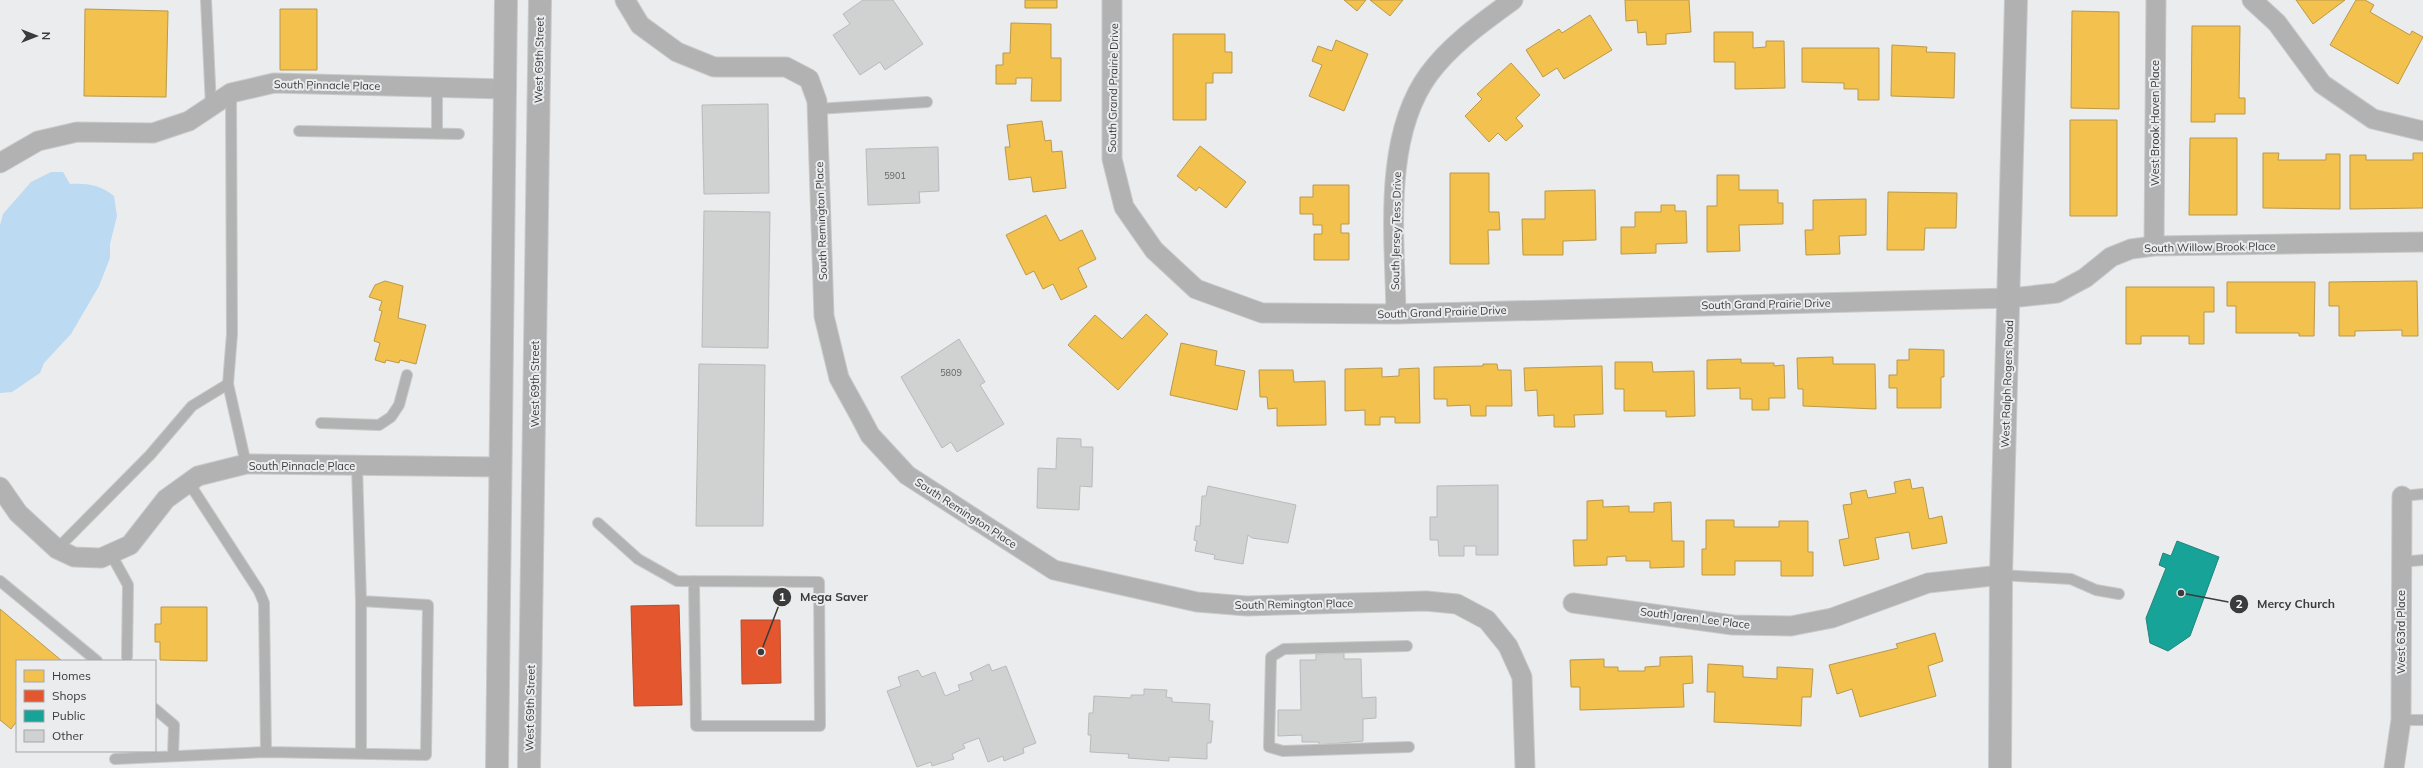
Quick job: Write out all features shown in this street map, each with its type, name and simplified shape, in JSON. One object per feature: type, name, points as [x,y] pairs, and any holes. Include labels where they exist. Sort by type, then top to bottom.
[{"type":"main road","points":[[497,768],[499,467],[506,0]]},
{"type":"main road","name":"West 69th Street","points":[[529,768],[540,0]]},
{"type":"main road","name":"West Ralph Rogers Road","points":[[2000,768],[2002,574],[2010,298],[2016,0]]},
{"type":"main road","points":[[504,89],[539,88]]},
{"type":"street","name":"South Remington Place","points":[[625,0],[640,25],[677,52],[714,67],[786,67],[809,79],[817,101],[824,316],[839,378],[870,435],[907,475],[1054,570],[1197,602],[1233,605],[1426,601],[1457,604],[1487,620],[1508,646],[1522,677],[1525,768]]},
{"type":"street","name":"South Grand Prairie Drive","points":[[1112,0],[1112,158],[1124,207],[1154,250],[1196,289],[1262,313],[1396,314],[2010,298]]},
{"type":"street","name":"South Jersey Tess Drive","points":[[1396,314],[1395,205],[1398,154],[1400,139],[1412,106],[1428,74],[1465,36],[1513,0]]},
{"type":"street","name":"West Brook Haven Place","points":[[2154,246],[2156,0]]},
{"type":"street","points":[[2252,0],[2277,23],[2322,84],[2373,119],[2423,131]]},
{"type":"street","name":"South Pinnacle Place","points":[[0,163],[38,141],[77,132],[153,133],[189,121],[231,93],[274,83],[504,89]]},
{"type":"street","name":"South Willow Brook Place","points":[[2010,298],[2056,294],[2085,278],[2111,257],[2131,249],[2154,246],[2423,242]]},
{"type":"street","name":"South Pinnacle Place","points":[[0,486],[18,513],[57,549],[74,557],[101,558],[130,545],[166,499],[198,476],[246,464],[499,467]]},
{"type":"street","name":"West 63rd Place","points":[[2394,768],[2401,720],[2402,496]]},
{"type":"street","name":"South Jaren Lee Place","points":[[1573,603],[1733,625],[1791,626],[1832,618],[1928,583],[2002,574]]},
{"type":"lane","points":[[206,0],[211,106]]},
{"type":"lane","points":[[438,87],[438,134]]},
{"type":"lane","points":[[231,93],[232,327],[228,384],[246,464]]},
{"type":"lane","points":[[817,109],[927,102]]},
{"type":"lane","points":[[299,131],[459,134]]},
{"type":"lane","points":[[321,423],[380,425],[391,417],[399,405],[407,375]]},
{"type":"lane","points":[[57,549],[150,454],[192,406],[228,384]]},
{"type":"lane","points":[[357,466],[361,601],[361,754]]},
{"type":"lane","points":[[189,483],[259,591],[264,603],[266,752]]},
{"type":"lane","points":[[2402,496],[2423,494]]},
{"type":"lane","points":[[598,523],[638,559],[677,581],[694,581],[819,582],[820,726],[696,726],[694,581]]},
{"type":"lane","points":[[111,554],[128,585],[127,657]]},
{"type":"lane","points":[[2401,562],[2423,560]]},
{"type":"lane","points":[[2002,574],[2071,579],[2096,590],[2119,594]]},
{"type":"lane","points":[[0,581],[96,660]]},
{"type":"lane","points":[[115,759],[266,752],[426,755],[428,605],[361,601]]},
{"type":"lane","points":[[1407,646],[1284,649],[1271,657],[1269,747],[1284,751],[1408,747]]},
{"type":"lane","points":[[156,710],[174,725],[173,756]]},
{"type":"lane","points":[[2401,720],[2423,720]]},
{"type":"water","points":[[51,172],[63,172],[70,184],[82,184],[99,187],[114,196],[117,216],[110,244],[110,258],[99,286],[71,334],[44,363],[40,373],[12,392],[0,393],[0,225],[3,214],[31,182]]},
{"type":"building: Homes","points":[[1025,0],[1057,0],[1057,8],[1025,8]]},
{"type":"building: Homes","points":[[1344,0],[1366,0],[1357,11]]},
{"type":"building: Homes","points":[[1370,0],[1403,0],[1390,16]]},
{"type":"building: Homes","points":[[1625,0],[1689,0],[1691,32],[1666,34],[1666,44],[1647,45],[1646,32],[1638,33],[1637,20],[1626,21]]},
{"type":"building: Homes","points":[[2296,0],[2345,0],[2313,24]]},
{"type":"building: Homes","points":[[2356,0],[2365,0],[2374,5],[2370,12],[2410,35],[2412,31],[2423,37],[2398,84],[2330,45]]},
{"type":"building: Homes","points":[[85,9],[168,11],[166,97],[84,96]]},
{"type":"building: Homes","points":[[280,9],[317,9],[317,70],[280,70]]},
{"type":"building: Homes","points":[[2072,11],[2119,12],[2119,109],[2071,108]]},
{"type":"building: Homes","points":[[1590,15],[1612,50],[1564,79],[1557,68],[1543,77],[1526,50],[1559,29],[1562,33]]},
{"type":"building: Homes","points":[[1011,23],[1051,24],[1051,58],[1061,58],[1061,101],[1031,101],[1032,78],[1016,78],[1016,84],[996,84],[996,65],[1003,65],[1003,53],[1010,53]]},
{"type":"building: Homes","points":[[2192,26],[2240,26],[2239,98],[2245,98],[2245,114],[2215,114],[2215,122],[2191,122]]},
{"type":"building: Homes","points":[[1714,32],[1753,32],[1753,48],[1766,47],[1766,41],[1784,41],[1785,88],[1735,89],[1735,62],[1714,62]]},
{"type":"building: Homes","points":[[1173,34],[1225,34],[1225,52],[1232,52],[1232,73],[1213,73],[1213,83],[1206,83],[1206,120],[1173,120]]},
{"type":"building: Homes","points":[[1336,40],[1368,54],[1344,111],[1309,96],[1322,65],[1312,61],[1318,46],[1332,51]]},
{"type":"building: Homes","points":[[1892,45],[1927,47],[1926,52],[1955,53],[1954,98],[1891,96]]},
{"type":"building: Homes","points":[[1802,48],[1879,48],[1879,100],[1858,100],[1858,89],[1844,89],[1844,83],[1802,82]]},
{"type":"building: Homes","points":[[1511,63],[1540,95],[1516,118],[1523,126],[1506,141],[1498,133],[1489,142],[1465,116],[1482,99],[1477,94]]},
{"type":"building: Homes","points":[[2070,120],[2117,120],[2117,216],[2070,216]]},
{"type":"building: Homes","points":[[1042,121],[1045,141],[1051,140],[1052,152],[1062,151],[1066,188],[1033,192],[1031,177],[1009,180],[1005,147],[1010,147],[1007,125]]},
{"type":"building: Homes","points":[[2190,138],[2237,138],[2237,215],[2189,215]]},
{"type":"building: Homes","points":[[1200,146],[1246,182],[1226,208],[1199,187],[1196,191],[1177,176]]},
{"type":"building: Homes","points":[[2263,153],[2279,153],[2278,160],[2326,160],[2326,154],[2340,154],[2340,209],[2263,208]]},
{"type":"building: Homes","points":[[2413,153],[2423,153],[2423,208],[2350,209],[2350,155],[2366,155],[2366,160],[2413,160]]},
{"type":"building: Homes","points":[[1450,173],[1489,173],[1489,212],[1499,212],[1500,230],[1488,230],[1489,264],[1450,264]]},
{"type":"building: Homes","points":[[1717,175],[1739,175],[1739,190],[1778,190],[1778,203],[1783,203],[1783,224],[1739,225],[1740,251],[1707,252],[1707,206],[1717,206]]},
{"type":"building: Homes","points":[[1313,185],[1349,185],[1349,224],[1341,224],[1341,233],[1349,233],[1349,260],[1314,260],[1314,234],[1322,234],[1322,225],[1313,225],[1313,214],[1300,214],[1300,197],[1313,197]]},
{"type":"building: Homes","points":[[1595,190],[1596,240],[1563,241],[1563,255],[1523,255],[1522,219],[1545,219],[1545,191]]},
{"type":"building: Homes","points":[[1888,192],[1957,193],[1956,228],[1925,228],[1924,250],[1887,250]]},
{"type":"building: Homes","points":[[1866,199],[1866,235],[1839,236],[1840,254],[1806,255],[1805,230],[1813,230],[1813,200]]},
{"type":"building: Homes","points":[[1661,205],[1675,205],[1675,211],[1686,211],[1687,243],[1656,244],[1656,253],[1621,254],[1621,227],[1635,227],[1635,212],[1661,212]]},
{"type":"building: Homes","points":[[1046,215],[1060,241],[1082,230],[1096,259],[1078,268],[1087,287],[1061,300],[1053,284],[1043,289],[1034,271],[1026,275],[1006,235]]},
{"type":"building: Homes","points":[[385,281],[403,286],[398,318],[426,325],[416,364],[400,360],[399,363],[386,360],[385,363],[375,360],[380,343],[374,341],[382,311],[379,310],[382,301],[369,297],[375,285]]},
{"type":"building: Homes","points":[[2417,281],[2418,336],[2402,336],[2402,330],[2355,331],[2355,336],[2339,336],[2339,306],[2329,306],[2329,282]]},
{"type":"building: Homes","points":[[2227,282],[2315,282],[2314,336],[2299,336],[2299,333],[2236,333],[2236,306],[2227,306]]},
{"type":"building: Homes","points":[[2126,287],[2214,287],[2214,312],[2204,312],[2204,344],[2189,344],[2189,336],[2141,336],[2141,344],[2126,344]]},
{"type":"building: Homes","points":[[1146,314],[1168,334],[1118,390],[1068,345],[1095,315],[1122,339]]},
{"type":"building: Homes","points":[[1181,343],[1217,351],[1215,365],[1245,371],[1237,410],[1170,395]]},
{"type":"building: Homes","points":[[1909,349],[1944,350],[1944,377],[1941,377],[1941,408],[1897,408],[1897,388],[1889,388],[1889,375],[1897,375],[1897,360],[1909,360]]},
{"type":"building: Homes","points":[[1833,357],[1833,364],[1875,364],[1876,409],[1803,406],[1803,389],[1798,389],[1797,358]]},
{"type":"building: Homes","points":[[1741,359],[1741,363],[1774,363],[1774,366],[1784,365],[1785,398],[1769,398],[1769,410],[1752,410],[1752,399],[1740,399],[1740,388],[1707,389],[1707,360]]},
{"type":"building: Homes","points":[[1615,362],[1652,362],[1653,372],[1694,371],[1695,416],[1666,417],[1666,411],[1624,411],[1624,389],[1615,389]]},
{"type":"building: Homes","points":[[1483,364],[1497,364],[1498,370],[1511,370],[1512,406],[1486,406],[1486,416],[1471,416],[1470,405],[1447,406],[1447,399],[1434,399],[1434,367],[1483,366]]},
{"type":"building: Homes","points":[[1602,366],[1603,414],[1574,415],[1575,427],[1554,427],[1554,415],[1538,416],[1537,390],[1525,391],[1524,368]]},
{"type":"building: Homes","points":[[1382,368],[1382,377],[1399,376],[1399,369],[1419,368],[1420,423],[1395,423],[1395,417],[1380,417],[1380,425],[1365,425],[1365,410],[1345,411],[1345,369]]},
{"type":"building: Homes","points":[[1259,370],[1293,370],[1294,382],[1325,381],[1326,425],[1277,426],[1277,408],[1268,409],[1267,397],[1260,397]]},
{"type":"building: Homes","points":[[1910,479],[1912,489],[1923,487],[1929,519],[1942,516],[1947,543],[1912,549],[1909,532],[1875,538],[1879,559],[1844,566],[1839,540],[1849,538],[1843,505],[1852,504],[1850,493],[1866,490],[1868,498],[1896,493],[1894,482]]},
{"type":"building: Homes","points":[[1603,500],[1603,507],[1629,506],[1629,512],[1654,512],[1654,503],[1671,502],[1672,541],[1684,541],[1684,567],[1650,568],[1650,561],[1626,561],[1626,556],[1607,557],[1607,565],[1574,566],[1573,540],[1587,540],[1587,501]]},
{"type":"building: Homes","points":[[1706,520],[1734,520],[1734,527],[1779,527],[1779,521],[1808,521],[1808,552],[1813,552],[1813,576],[1781,576],[1781,561],[1735,561],[1735,575],[1702,575],[1702,549],[1706,549]]},
{"type":"building: Homes","points":[[161,607],[207,607],[207,661],[160,660],[160,642],[155,642],[155,624],[161,624]]},
{"type":"building: Homes","points":[[0,609],[61,660],[16,660],[16,722],[11,729],[0,720]]},
{"type":"building: Homes","points":[[1935,633],[1943,661],[1928,666],[1936,696],[1860,717],[1852,689],[1837,694],[1829,665],[1898,648],[1896,644]]},
{"type":"building: Homes","points":[[1692,656],[1693,683],[1683,684],[1684,707],[1580,710],[1580,687],[1571,687],[1570,660],[1604,659],[1604,667],[1618,667],[1618,671],[1645,671],[1645,667],[1660,666],[1660,657]]},
{"type":"building: Homes","points":[[1708,664],[1743,666],[1743,677],[1777,679],[1777,667],[1813,669],[1811,697],[1802,697],[1801,726],[1714,722],[1715,692],[1707,692]]},
{"type":"building: Shops","points":[[679,605],[682,705],[634,706],[631,606]]},
{"type":"building: Shops","points":[[741,620],[780,620],[781,683],[742,684]]},
{"type":"building: Public","points":[[2177,541],[2219,557],[2190,636],[2168,651],[2150,643],[2146,618],[2166,568],[2159,565],[2163,553],[2171,556]]},
{"type":"building: Other","points":[[863,0],[893,0],[923,44],[885,70],[880,62],[860,75],[833,35],[850,24],[843,14]]},
{"type":"building: Other","points":[[768,104],[769,193],[704,194],[702,105]]},
{"type":"building: Other","points":[[938,147],[939,191],[919,192],[920,203],[868,205],[866,149]]},
{"type":"building: Other","points":[[704,211],[770,212],[768,348],[702,347]]},
{"type":"building: Other","points":[[959,339],[985,382],[980,385],[1004,424],[957,452],[951,442],[942,448],[901,377]]},
{"type":"building: Other","points":[[699,364],[765,365],[763,526],[696,526]]},
{"type":"building: Other","points":[[1057,438],[1081,439],[1081,447],[1093,447],[1092,487],[1080,486],[1079,510],[1037,508],[1038,468],[1056,469]]},
{"type":"building: Other","points":[[1498,485],[1498,555],[1476,555],[1476,546],[1464,546],[1464,556],[1439,556],[1438,540],[1430,540],[1430,517],[1437,517],[1437,486]]},
{"type":"building: Other","points":[[1208,486],[1296,505],[1288,543],[1252,538],[1248,535],[1243,564],[1214,559],[1215,555],[1195,551],[1197,541],[1194,540],[1196,526],[1200,526],[1202,496],[1206,496]]},
{"type":"building: Other","points":[[1344,653],[1344,659],[1361,659],[1362,698],[1376,697],[1376,718],[1363,719],[1363,741],[1319,745],[1319,742],[1302,742],[1302,735],[1278,736],[1278,710],[1301,710],[1300,660],[1316,660],[1316,654]]},
{"type":"building: Other","points":[[989,664],[992,671],[1006,666],[1036,743],[1023,748],[1024,753],[1004,761],[1003,756],[988,762],[979,738],[963,744],[965,748],[952,754],[954,759],[932,766],[931,762],[917,767],[887,691],[901,686],[898,677],[918,670],[922,677],[935,672],[945,696],[960,690],[958,685],[973,680],[970,673]]},
{"type":"building: Other","points":[[1144,689],[1167,690],[1166,697],[1172,698],[1172,702],[1210,704],[1209,721],[1213,721],[1211,743],[1207,743],[1207,759],[1169,757],[1169,761],[1128,758],[1129,754],[1090,752],[1091,735],[1088,735],[1089,713],[1093,713],[1094,696],[1131,698],[1131,695],[1144,695]]},
{"type":"place","name":"Mercy Church","points":[[2181,593]]},
{"type":"place","name":"Mega Saver","points":[[761,652]]}]
